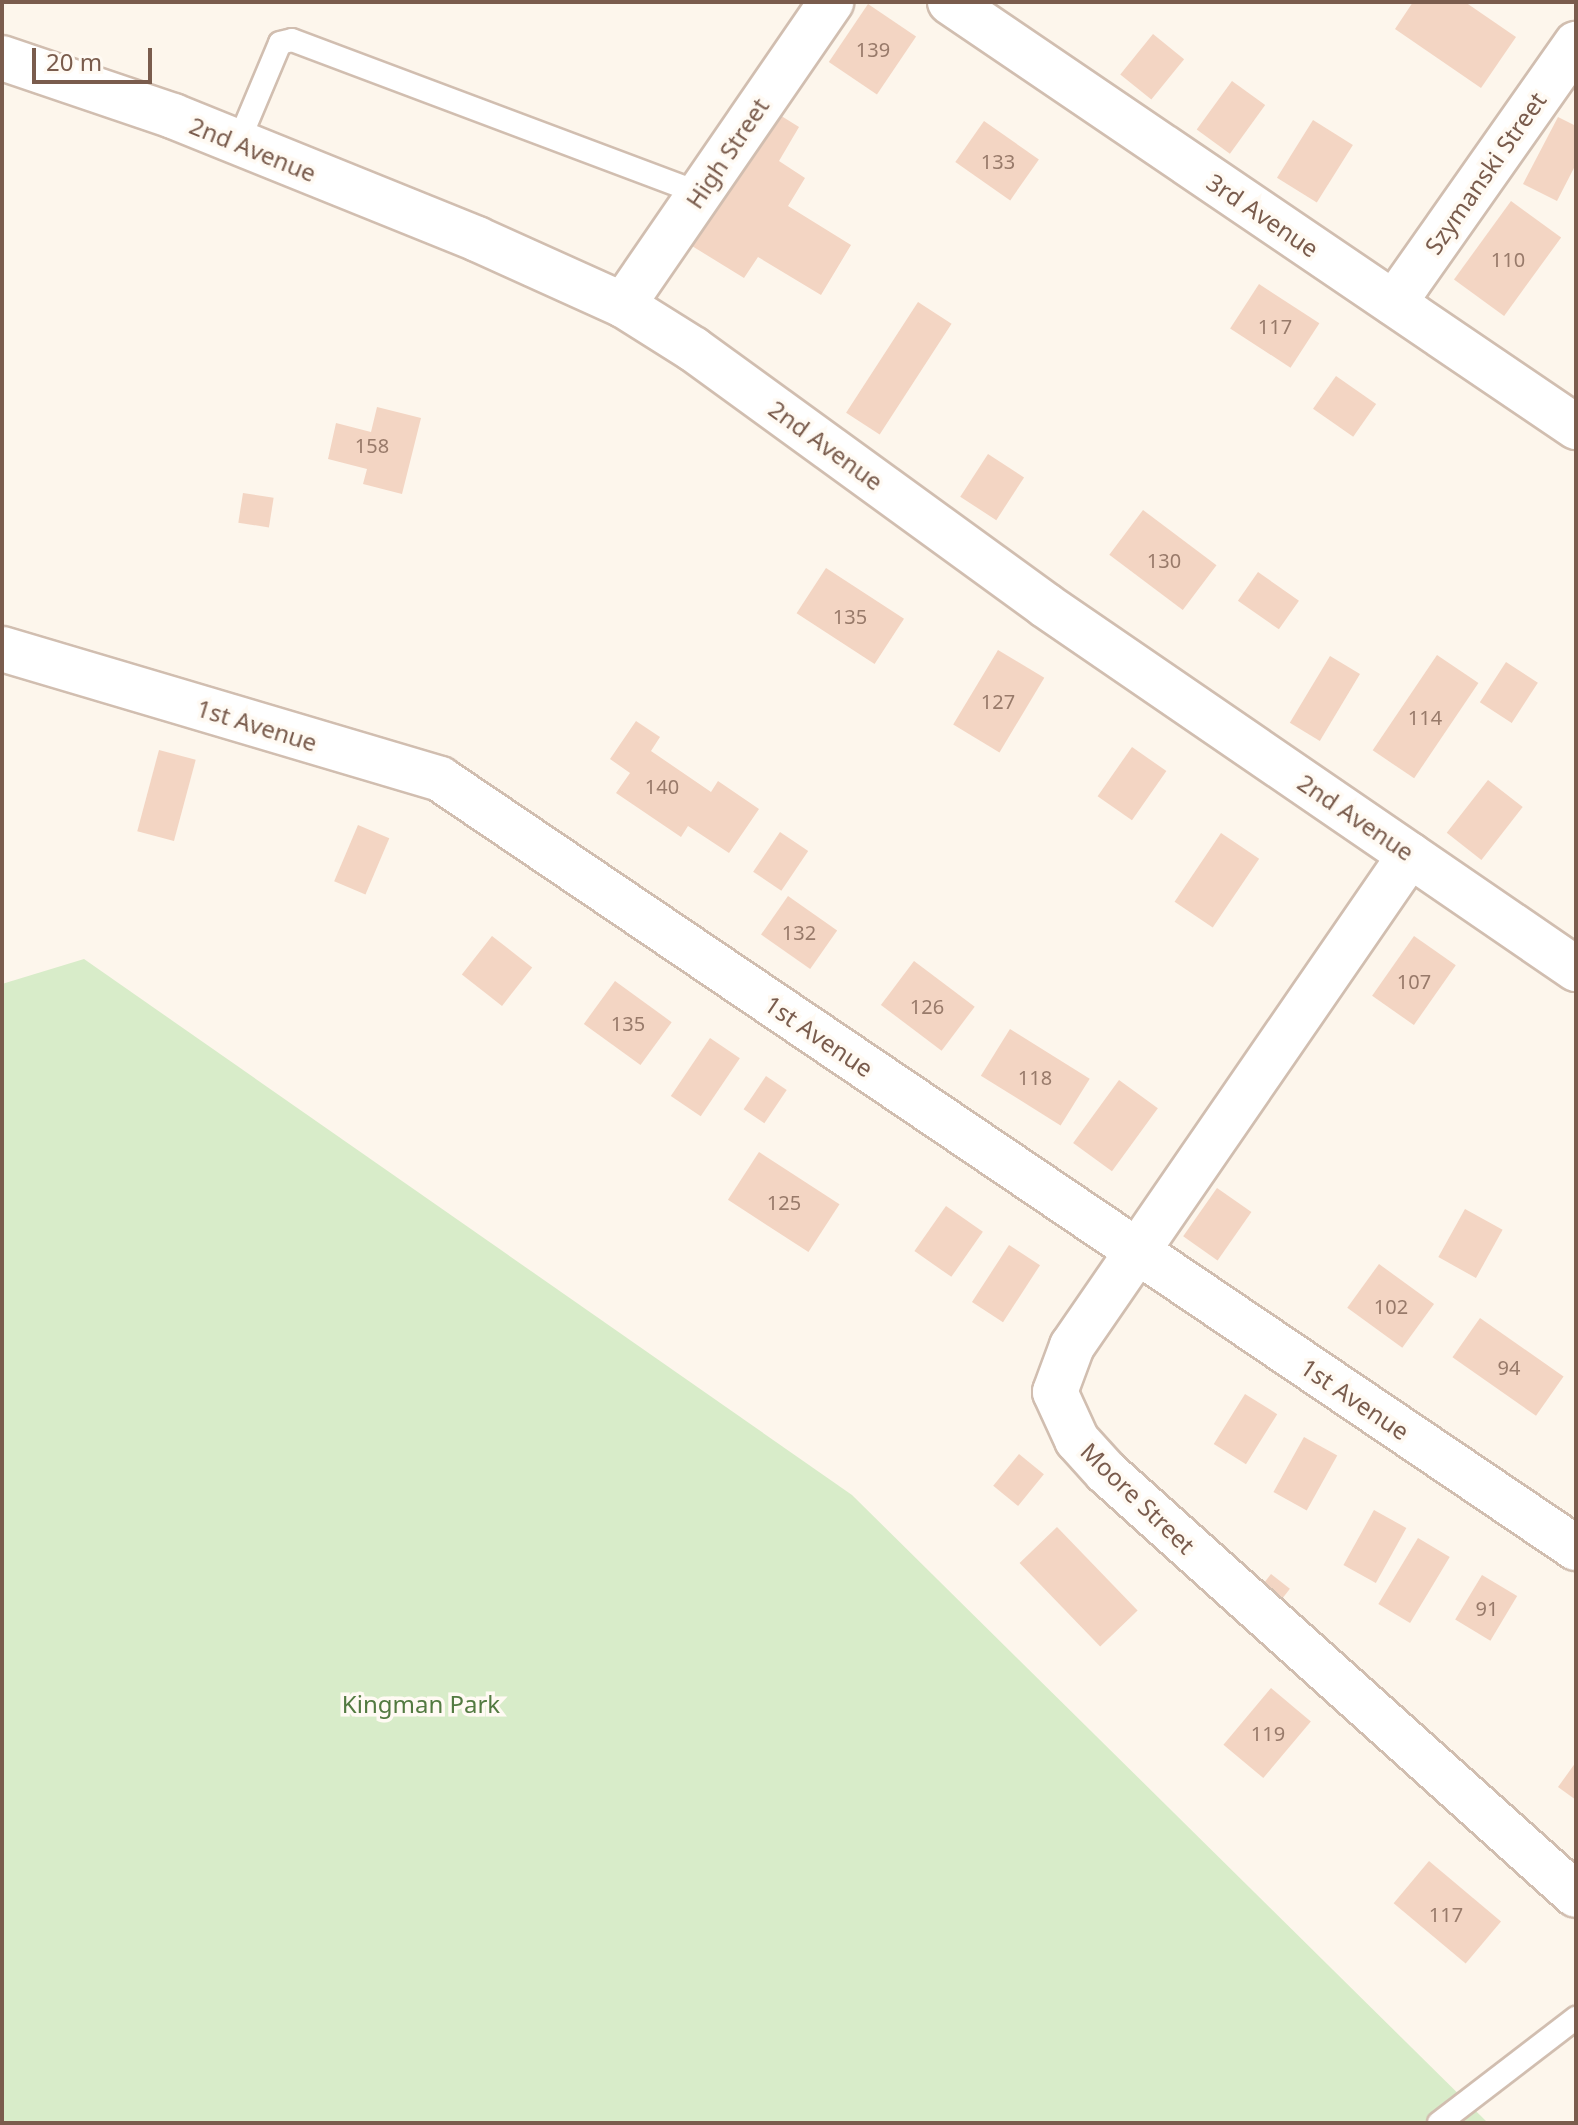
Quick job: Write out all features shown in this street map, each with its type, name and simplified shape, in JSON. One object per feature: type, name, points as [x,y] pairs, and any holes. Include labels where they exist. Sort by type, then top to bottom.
[{"type":"street","name":"High Street","points":[[623,305],[831,2]]},
{"type":"street","name":"3rd Avenue","points":[[950,2],[1576,427]]},
{"type":"street","name":"Szymanski Street","points":[[1394,303],[1576,44]]},
{"type":"street","name":"2nd Avenue","points":[[2,58],[238,143],[623,305],[693,349],[1045,605],[1576,969]]},
{"type":"street","name":"1st Avenue","points":[[2,649],[440,779],[1576,1548]]},
{"type":"street","name":"Moore Street","points":[[1410,855],[1139,1253],[1072,1346],[1055,1392],[1077,1440],[1576,1895]]},
{"type":"lane","points":[[238,143],[280,43],[292,40],[700,193]]},
{"type":"lane","points":[[1439,2123],[1576,2018]]},
{"type":"green space","name":"Kingman Park","points":[[84,959],[852,1495],[1488,2123],[2,2123],[2,984]]},
{"type":"building","points":[[1413,2],[1465,2],[1516,37],[1481,88],[1395,29]]},
{"type":"building","points":[[868,4],[916,36],[877,94],[829,62]]},
{"type":"building","points":[[1153,34],[1184,59],[1151,100],[1120,74]]},
{"type":"building","points":[[1232,81],[1265,105],[1230,154],[1197,130]]},
{"type":"building","points":[[775,112],[799,127],[779,161],[805,178],[788,206],[851,245],[821,295],[758,257],[744,278],[692,246]]},
{"type":"building","points":[[1558,117],[1576,126],[1576,164],[1557,201],[1523,184]]},
{"type":"building","points":[[1313,120],[1353,145],[1317,203],[1277,178]]},
{"type":"building","points":[[984,121],[1039,159],[1010,200],[955,162]]},
{"type":"building","points":[[1511,201],[1561,237],[1504,316],[1454,279]]},
{"type":"building","points":[[1259,284],[1319,323],[1291,368],[1230,328]]},
{"type":"building","points":[[918,302],[952,324],[880,434],[846,413]]},
{"type":"building","points":[[1336,376],[1376,404],[1353,437],[1313,409]]},
{"type":"building","points":[[377,407],[421,418],[402,494],[363,484],[367,469],[328,459],[336,423],[371,432]]},
{"type":"building","points":[[988,454],[1024,477],[996,520],[960,497]]},
{"type":"building","points":[[243,493],[274,498],[269,527],[238,523]]},
{"type":"building","points":[[1143,510],[1216,565],[1183,610],[1109,555]]},
{"type":"building","points":[[826,568],[904,619],[875,664],[797,613]]},
{"type":"building","points":[[1258,572],[1299,601],[1279,629],[1238,601]]},
{"type":"building","points":[[998,650],[1044,678],[999,752],[953,725]]},
{"type":"building","points":[[1437,655],[1478,683],[1414,778],[1373,750]]},
{"type":"building","points":[[1330,656],[1360,674],[1320,741],[1290,723]]},
{"type":"building","points":[[1506,662],[1538,683],[1512,723],[1480,702]]},
{"type":"building","points":[[636,721],[660,737],[651,751],[711,792],[718,781],[759,809],[729,853],[688,826],[681,837],[616,793],[630,773],[610,759]]},
{"type":"building","points":[[1132,747],[1166,771],[1132,820],[1098,796]]},
{"type":"building","points":[[159,750],[196,760],[174,841],[137,831]]},
{"type":"building","points":[[1488,780],[1523,807],[1481,860],[1447,833]]},
{"type":"building","points":[[358,825],[389,838],[365,894],[334,881]]},
{"type":"building","points":[[780,832],[808,851],[781,891],[753,872]]},
{"type":"building","points":[[1221,833],[1259,859],[1213,928],[1175,902]]},
{"type":"building","points":[[788,896],[837,930],[810,969],[761,935]]},
{"type":"building","points":[[492,936],[532,967],[502,1006],[462,975]]},
{"type":"building","points":[[1414,936],[1456,965],[1414,1025],[1372,996]]},
{"type":"building","points":[[914,961],[975,1007],[942,1051],[881,1005]]},
{"type":"building","points":[[615,981],[672,1022],[640,1065],[584,1024]]},
{"type":"building","points":[[1010,1029],[1090,1079],[1061,1125],[981,1076]]},
{"type":"building","points":[[710,1038],[740,1058],[701,1116],[671,1096]]},
{"type":"building","points":[[766,1076],[787,1090],[764,1123],[744,1109]]},
{"type":"building","points":[[1119,1080],[1158,1108],[1112,1171],[1073,1143]]},
{"type":"building","points":[[759,1152],[840,1204],[808,1252],[728,1200]]},
{"type":"building","points":[[1217,1188],[1251,1212],[1218,1260],[1183,1236]]},
{"type":"building","points":[[946,1206],[983,1232],[951,1277],[914,1251]]},
{"type":"building","points":[[1465,1209],[1503,1230],[1476,1278],[1438,1257]]},
{"type":"building","points":[[1009,1245],[1040,1265],[1003,1322],[972,1302]]},
{"type":"building","points":[[1379,1264],[1434,1304],[1402,1348],[1347,1308]]},
{"type":"building","points":[[1480,1318],[1564,1377],[1536,1416],[1452,1357]]},
{"type":"building","points":[[1245,1394],[1277,1414],[1246,1464],[1214,1444]]},
{"type":"building","points":[[1304,1437],[1337,1455],[1307,1511],[1273,1492]]},
{"type":"building","points":[[1019,1454],[1044,1474],[1018,1506],[993,1486]]},
{"type":"building","points":[[1374,1510],[1406,1528],[1376,1583],[1343,1565]]},
{"type":"building","points":[[1057,1527],[1138,1610],[1100,1647],[1020,1563]]},
{"type":"building","points":[[1418,1538],[1450,1557],[1410,1623],[1378,1604]]},
{"type":"building","points":[[1271,1574],[1290,1589],[1272,1612],[1253,1597]]},
{"type":"building","points":[[1482,1575],[1517,1596],[1490,1641],[1455,1620]]},
{"type":"building","points":[[1271,1688],[1311,1721],[1263,1778],[1223,1745]]},
{"type":"building","points":[[1576,1762],[1576,1800],[1558,1787]]},
{"type":"building","points":[[1429,1861],[1501,1921],[1466,1964],[1394,1903]]}]
